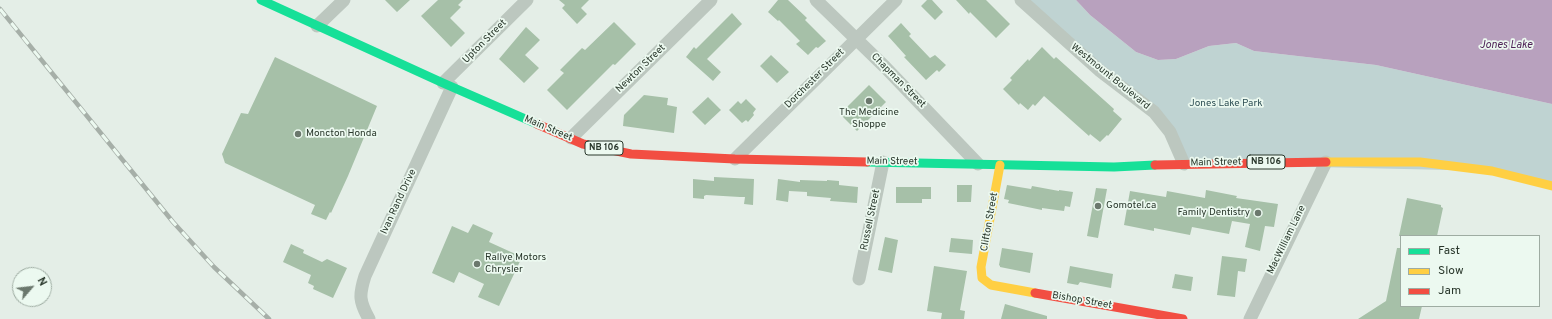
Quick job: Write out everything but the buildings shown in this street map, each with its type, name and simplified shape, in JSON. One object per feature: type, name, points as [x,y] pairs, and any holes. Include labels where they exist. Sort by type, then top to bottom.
[{"type":"main road","name":"Main Street","points":[[261,0],[448,85],[583,144],[631,154],[735,159],[1114,167],[1184,164],[1420,162],[1492,171],[1552,186]]},
{"type":"main road","name":"Clifton Street","points":[[982,278],[981,267],[1000,165]]},
{"type":"main road","name":"Bishop Street","points":[[982,278],[991,285],[1183,319]]},
{"type":"street","points":[[317,26],[344,0]]},
{"type":"street","name":"Upton Street","points":[[448,85],[527,0]]},
{"type":"street","name":"Newton Street","points":[[570,138],[711,0]]},
{"type":"street","name":"Chapman Street","points":[[816,0],[885,67],[978,164]]},
{"type":"street","name":"Dorchester Street","points":[[735,159],[896,0]]},
{"type":"street","name":"Westmount Boulevard","points":[[1021,0],[1099,70],[1154,112],[1170,132],[1184,164]]},
{"type":"street","name":"Ivan Rand Drive","points":[[369,319],[363,308],[360,297],[364,276],[448,85]]},
{"type":"street","name":"Russell Street","points":[[859,279],[883,162]]},
{"type":"street","name":"MacWilliam Lane","points":[[1250,319],[1326,162]]},
{"type":"green space","name":"Jones Lake Park","points":[[1021,0],[1076,0],[1090,15],[1136,52],[1158,60],[1176,59],[1209,46],[1236,43],[1254,51],[1376,65],[1552,104],[1552,186],[1492,171],[1184,164],[1170,132]]},
{"type":"water","name":"Jones Lake","points":[[1076,0],[1552,0],[1552,104],[1376,65],[1254,51],[1236,43],[1209,46],[1176,59],[1158,60],[1136,52],[1090,15]]},
{"type":"railway","points":[[0,9],[173,222],[214,267],[269,319]]},
{"type":"traffic: fast","points":[[261,0],[537,124]]},
{"type":"traffic: fast","points":[[867,162],[1114,167],[1155,165]]},
{"type":"traffic: slow","points":[[1326,162],[1420,162],[1492,171],[1552,186]]},
{"type":"traffic: slow","points":[[1000,165],[981,267],[982,278],[991,285],[1035,293]]},
{"type":"traffic: jam","points":[[537,124],[583,144],[631,154],[735,159],[867,162]]},
{"type":"traffic: jam","points":[[1155,165],[1326,162]]},
{"type":"traffic: jam","points":[[1035,293],[1183,319]]},
{"type":"place","name":"The Medicine Shoppe","points":[[869,101]]},
{"type":"place","name":"Moncton Honda","points":[[298,134]]},
{"type":"place","name":"Gomotel.ca","points":[[1098,206]]},
{"type":"place","name":"Family Dentistry","points":[[1258,213]]},
{"type":"place","name":"Rallye Motors Chrysler","points":[[477,264]]}]
